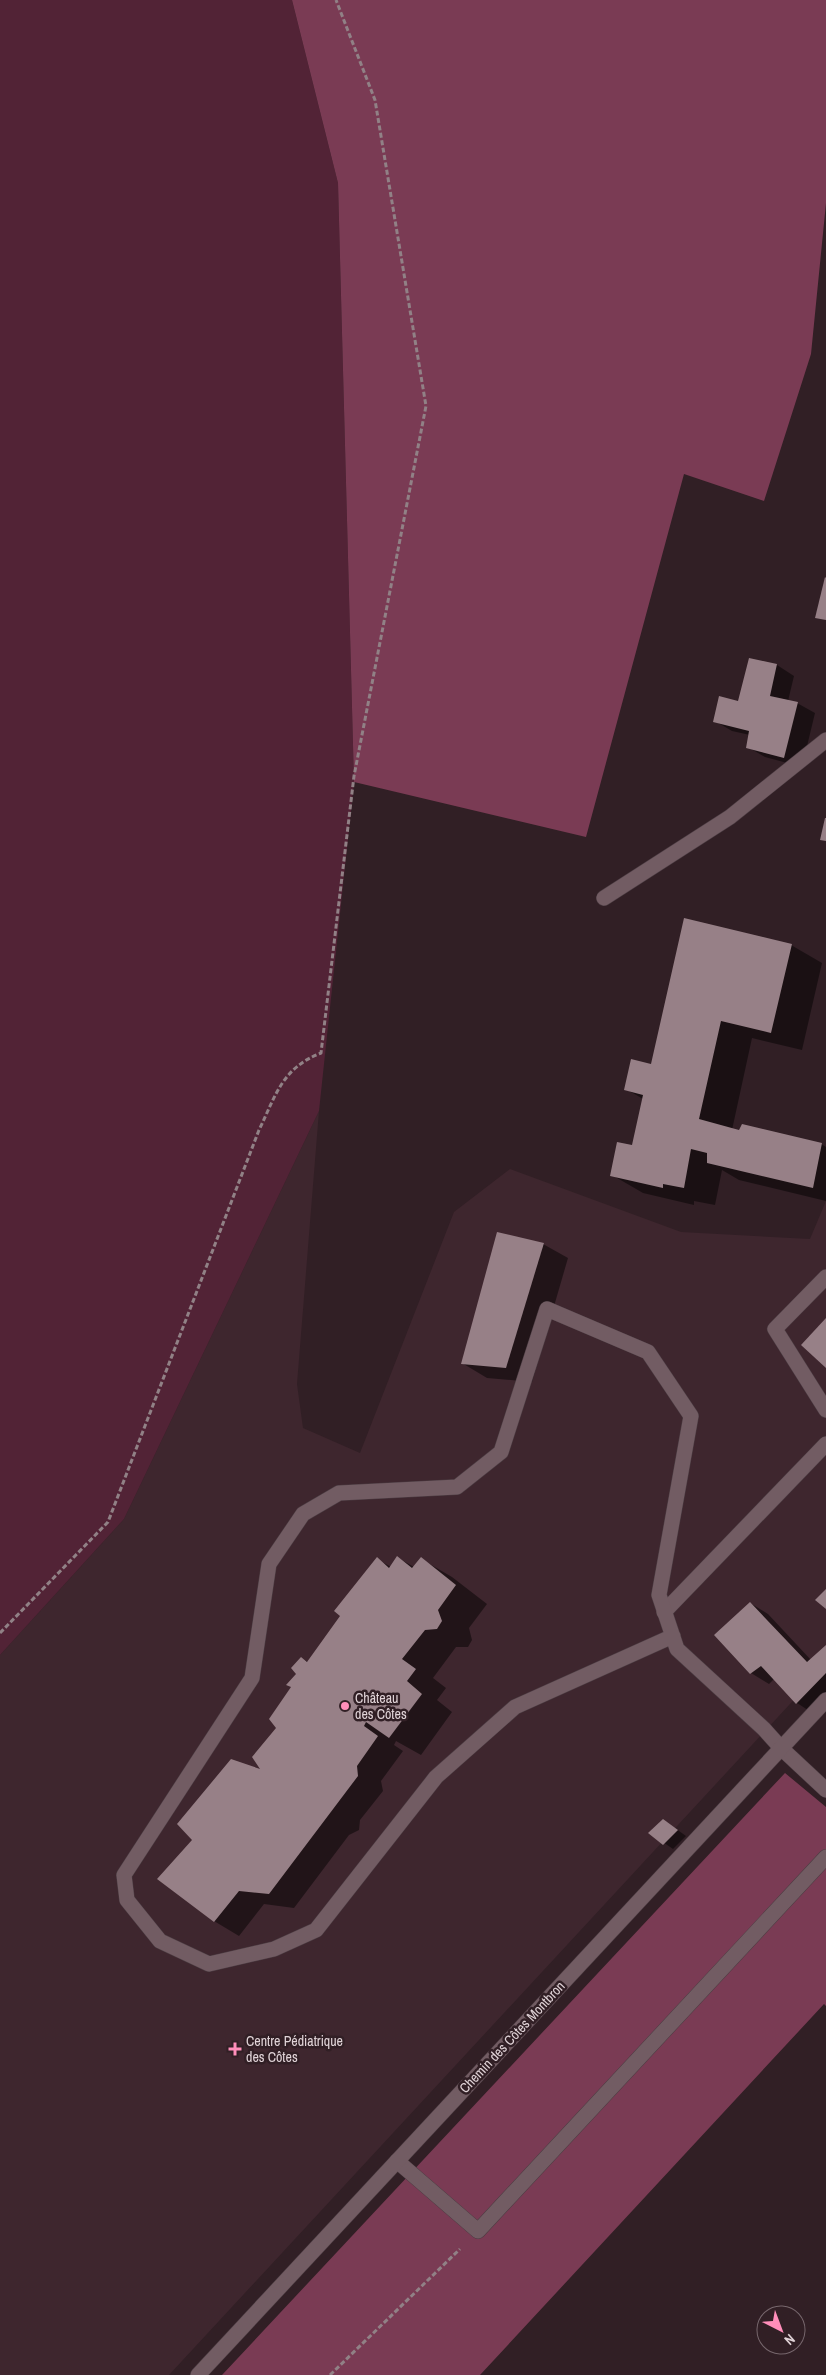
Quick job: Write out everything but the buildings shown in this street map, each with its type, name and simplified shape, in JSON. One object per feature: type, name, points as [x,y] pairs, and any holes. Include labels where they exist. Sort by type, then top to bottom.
[{"type":"street","points":[[604,898],[730,817],[826,740]]},
{"type":"street","points":[[826,1277],[775,1329],[826,1410]]},
{"type":"street","points":[[673,1636],[515,1706],[436,1777],[316,1930],[274,1949],[208,1964],[160,1941],[127,1900],[124,1875],[252,1678],[269,1564],[303,1514],[339,1493],[458,1487],[501,1452],[547,1309],[648,1352],[691,1416],[659,1595],[673,1636],[677,1650],[764,1729],[781,1748],[826,1790]]},
{"type":"street","points":[[664,1612],[826,1444]]},
{"type":"street","name":"Chemin des Côtes Montbron","points":[[198,2375],[826,1700]]},
{"type":"street","points":[[397,2161],[478,2231],[826,1857]]},
{"type":"path","points":[[0,1633],[108,1522],[259,1130],[286,1076],[304,1060],[321,1053],[354,776],[426,406],[375,100],[336,0]]},
{"type":"path","points":[[330,2375],[478,2231]]},
{"type":"shaded area","points":[[0,0],[292,0],[338,183],[354,782],[319,1111],[124,1519],[0,1655]]},
{"type":"shaded area","points":[[292,0],[826,0],[826,203],[811,354],[764,501],[684,474],[586,837],[354,782],[338,183]]},
{"type":"shaded area","name":"Centre Pédiatrique des Côtes","points":[[319,1111],[297,1384],[303,1428],[360,1453],[454,1212],[510,1169],[681,1232],[810,1239],[826,1201],[826,1665],[169,2375],[0,2375],[0,1655],[124,1519]]},
{"type":"shaded area","points":[[785,1773],[826,1807],[826,2006],[824,2004],[480,2375],[222,2375]]},
{"type":"place","name":"Château des Côtes","points":[[345,1706]]},
{"type":"place","name":"Centre Pédiatrique des Côtes","points":[[235,2049]]}]
